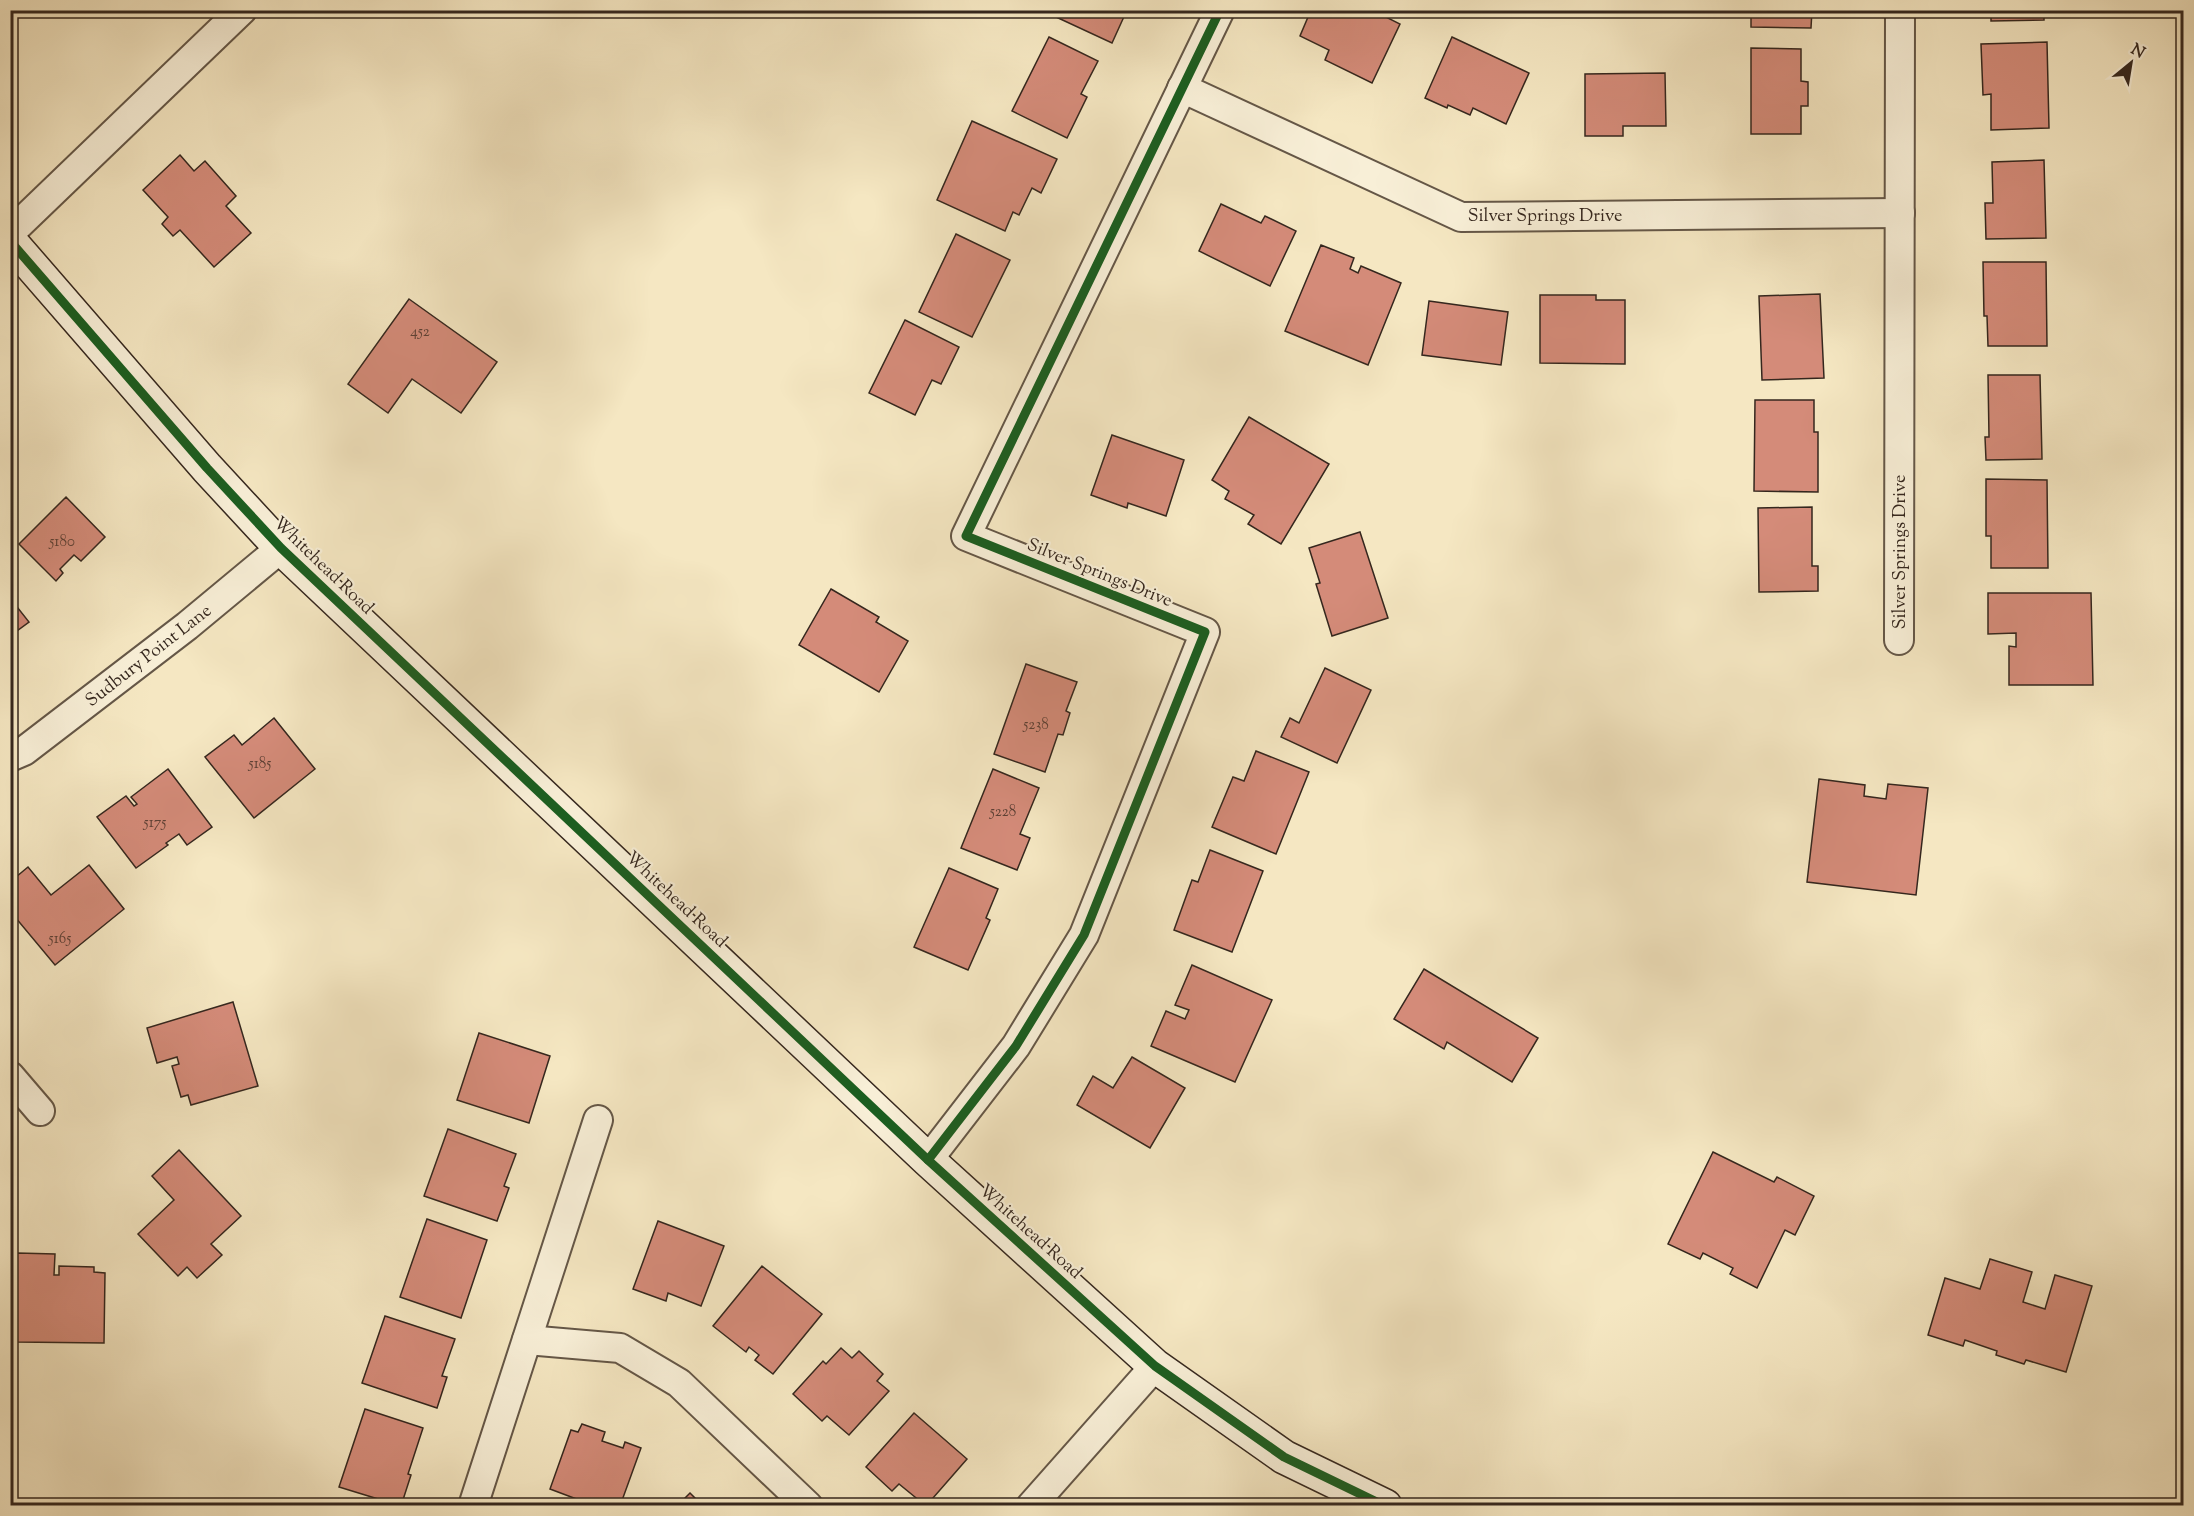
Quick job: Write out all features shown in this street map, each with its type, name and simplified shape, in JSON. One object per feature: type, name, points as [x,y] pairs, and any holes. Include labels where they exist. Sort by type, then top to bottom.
[{"type":"street","points":[[10,233],[242,10]]},
{"type":"street","name":"Silver Springs Drive","points":[[928,1160],[1016,1046],[1084,935],[1205,632],[966,536],[1220,10]]},
{"type":"street","name":"Silver Springs Drive","points":[[1899,640],[1900,10]]},
{"type":"street","name":"Silver Springs Drive","points":[[1182,88],[1461,216],[1900,213]]},
{"type":"street","name":"Whitehead Road","points":[[10,241],[207,468],[281,548],[928,1160],[1155,1366],[1284,1457],[1385,1506]]},
{"type":"street","name":"Sudbury Point Lane","points":[[10,758],[24,750],[187,626],[281,548]]},
{"type":"street","points":[[10,1076],[40,1111]]},
{"type":"street","points":[[473,1506],[598,1120]]},
{"type":"street","points":[[527,1340],[620,1348],[679,1383],[808,1506]]},
{"type":"street","points":[[1031,1506],[1155,1366]]},
{"type":"building","points":[[1041,10],[1127,10],[1112,43]]},
{"type":"building","points":[[1311,10],[1372,10],[1400,24],[1372,83],[1325,60],[1329,50],[1300,36]]},
{"type":"building","points":[[1751,10],[1812,10],[1811,28],[1751,27]]},
{"type":"building","points":[[1991,10],[2044,10],[2044,20],[1991,21]]},
{"type":"building","points":[[1049,37],[1098,61],[1081,94],[1087,97],[1067,138],[1012,111]]},
{"type":"building","points":[[1452,37],[1529,73],[1506,124],[1473,108],[1470,115],[1425,98]]},
{"type":"building","points":[[2047,42],[2049,128],[1991,130],[1991,94],[1983,95],[1981,44]]},
{"type":"building","points":[[1751,48],[1801,49],[1801,81],[1808,82],[1808,106],[1801,106],[1801,134],[1751,134]]},
{"type":"building","points":[[1665,73],[1666,126],[1623,126],[1623,136],[1585,136],[1585,74]]},
{"type":"building","points":[[972,121],[1057,159],[1041,193],[1032,188],[1019,215],[1013,212],[1005,231],[937,200]]},
{"type":"building","points":[[180,155],[194,171],[205,161],[236,196],[226,206],[251,233],[214,267],[180,230],[173,236],[162,224],[168,217],[143,190]]},
{"type":"building","points":[[2044,160],[2046,238],[1986,239],[1985,203],[1993,203],[1992,162]]},
{"type":"building","points":[[1221,204],[1261,223],[1265,216],[1296,231],[1270,286],[1199,251]]},
{"type":"building","points":[[956,234],[1010,260],[972,337],[919,312]]},
{"type":"building","points":[[1321,245],[1354,258],[1350,269],[1358,273],[1361,266],[1401,283],[1368,365],[1285,331]]},
{"type":"building","points":[[1983,262],[2046,262],[2047,346],[1988,346],[1987,316],[1984,316]]},
{"type":"building","points":[[1820,294],[1824,378],[1762,380],[1759,296]]},
{"type":"building","points":[[1540,295],[1596,295],[1596,300],[1625,300],[1625,364],[1540,363]]},
{"type":"building","points":[[409,299],[497,362],[461,413],[412,379],[388,413],[348,384]]},
{"type":"building","points":[[1429,301],[1508,312],[1501,365],[1422,355]]},
{"type":"building","points":[[905,320],[959,347],[941,384],[932,380],[915,415],[869,393]]},
{"type":"building","points":[[1988,375],[2040,375],[2042,459],[1986,460],[1985,437],[1989,437]]},
{"type":"building","points":[[1755,400],[1814,400],[1814,432],[1818,432],[1818,492],[1754,491]]},
{"type":"building","points":[[1249,417],[1329,464],[1281,544],[1248,524],[1254,515],[1225,499],[1229,491],[1212,480]]},
{"type":"building","points":[[1112,435],[1184,460],[1166,516],[1128,503],[1127,508],[1091,495]]},
{"type":"building","points":[[1986,479],[2047,480],[2048,568],[1991,568],[1991,536],[1986,536]]},
{"type":"building","points":[[66,497],[105,537],[81,561],[74,555],[60,569],[63,573],[56,581],[19,544]]},
{"type":"building","points":[[1812,507],[1812,566],[1818,566],[1818,591],[1759,592],[1758,508]]},
{"type":"building","points":[[1360,532],[1388,618],[1332,636],[1316,584],[1320,583],[1309,548]]},
{"type":"building","points":[[831,589],[879,617],[876,622],[908,641],[879,692],[799,645]]},
{"type":"building","points":[[1988,593],[2091,593],[2093,685],[2009,685],[2009,646],[2016,647],[2016,633],[1988,634]]},
{"type":"building","points":[[10,598],[29,622],[10,636]]},
{"type":"building","points":[[1026,664],[1077,682],[1066,711],[1070,713],[1063,735],[1058,734],[1045,772],[994,754]]},
{"type":"building","points":[[1325,668],[1371,690],[1337,763],[1281,737],[1290,718],[1299,723]]},
{"type":"building","points":[[274,718],[315,769],[254,818],[205,757],[234,735],[242,745]]},
{"type":"building","points":[[1256,751],[1309,772],[1276,854],[1212,827],[1233,777],[1244,781]]},
{"type":"building","points":[[168,769],[212,827],[187,845],[179,834],[166,843],[168,845],[136,868],[97,817],[126,796],[134,806],[137,804],[131,797]]},
{"type":"building","points":[[993,769],[1039,788],[1020,834],[1030,838],[1017,870],[961,848]]},
{"type":"building","points":[[1819,779],[1865,785],[1864,796],[1886,799],[1888,784],[1928,788],[1916,895],[1807,882]]},
{"type":"building","points":[[1210,850],[1263,871],[1232,952],[1174,930],[1192,880],[1198,882]]},
{"type":"building","points":[[89,865],[124,909],[55,965],[10,911],[10,882],[28,867],[51,895]]},
{"type":"building","points":[[949,868],[998,889],[986,918],[990,920],[968,970],[914,947]]},
{"type":"building","points":[[1192,965],[1272,1000],[1235,1082],[1151,1046],[1166,1011],[1185,1019],[1189,1010],[1175,1005]]},
{"type":"building","points":[[1424,969],[1538,1038],[1512,1082],[1447,1042],[1444,1049],[1394,1019]]},
{"type":"building","points":[[233,1002],[258,1086],[191,1105],[188,1095],[181,1097],[172,1066],[179,1064],[177,1057],[157,1063],[147,1028]]},
{"type":"building","points":[[479,1033],[550,1056],[529,1123],[457,1100]]},
{"type":"building","points":[[1132,1057],[1185,1088],[1150,1148],[1077,1105],[1093,1076],[1113,1088]]},
{"type":"building","points":[[448,1129],[516,1154],[504,1186],[509,1188],[497,1221],[424,1196]]},
{"type":"building","points":[[179,1150],[241,1216],[211,1244],[222,1255],[197,1278],[187,1267],[178,1276],[138,1234],[174,1200],[152,1176]]},
{"type":"building","points":[[1713,1152],[1774,1182],[1777,1177],[1814,1196],[1795,1235],[1785,1230],[1757,1288],[1730,1274],[1733,1268],[1703,1253],[1700,1259],[1668,1244]]},
{"type":"building","points":[[427,1219],[487,1240],[461,1318],[400,1297]]},
{"type":"building","points":[[658,1221],[724,1246],[701,1306],[668,1293],[666,1301],[633,1289]]},
{"type":"building","points":[[17,1253],[55,1254],[54,1275],[59,1275],[59,1266],[94,1267],[94,1272],[105,1273],[104,1343],[16,1342]]},
{"type":"building","points":[[1990,1259],[2032,1272],[2023,1302],[2045,1309],[2055,1275],[2092,1286],[2066,1372],[2026,1360],[2024,1364],[1996,1355],[1997,1351],[1965,1340],[1963,1346],[1928,1335],[1945,1278],[1980,1289]]},
{"type":"building","points":[[762,1266],[822,1314],[773,1374],[755,1360],[759,1355],[749,1347],[746,1352],[713,1326]]},
{"type":"building","points":[[385,1316],[455,1339],[442,1376],[447,1377],[437,1408],[362,1383]]},
{"type":"building","points":[[841,1348],[852,1358],[859,1351],[883,1374],[877,1381],[889,1391],[849,1435],[827,1416],[822,1421],[793,1394],[823,1361],[826,1364]]},
{"type":"building","points":[[365,1409],[423,1428],[408,1474],[411,1475],[401,1506],[339,1487]]},
{"type":"building","points":[[914,1413],[967,1459],[926,1506],[899,1484],[892,1491],[866,1467]]},
{"type":"building","points":[[582,1424],[605,1432],[602,1441],[623,1448],[625,1442],[641,1448],[620,1506],[595,1506],[550,1489],[571,1430],[578,1432]]},
{"type":"building","points":[[690,1493],[703,1506],[677,1506]]},
{"type":"cycle path","points":[[928,1160],[1016,1046],[1084,935],[1205,632],[966,536],[1220,10]]},
{"type":"cycle path","points":[[10,241],[207,468],[281,548],[928,1160],[1155,1366],[1284,1457],[1385,1506]]}]
